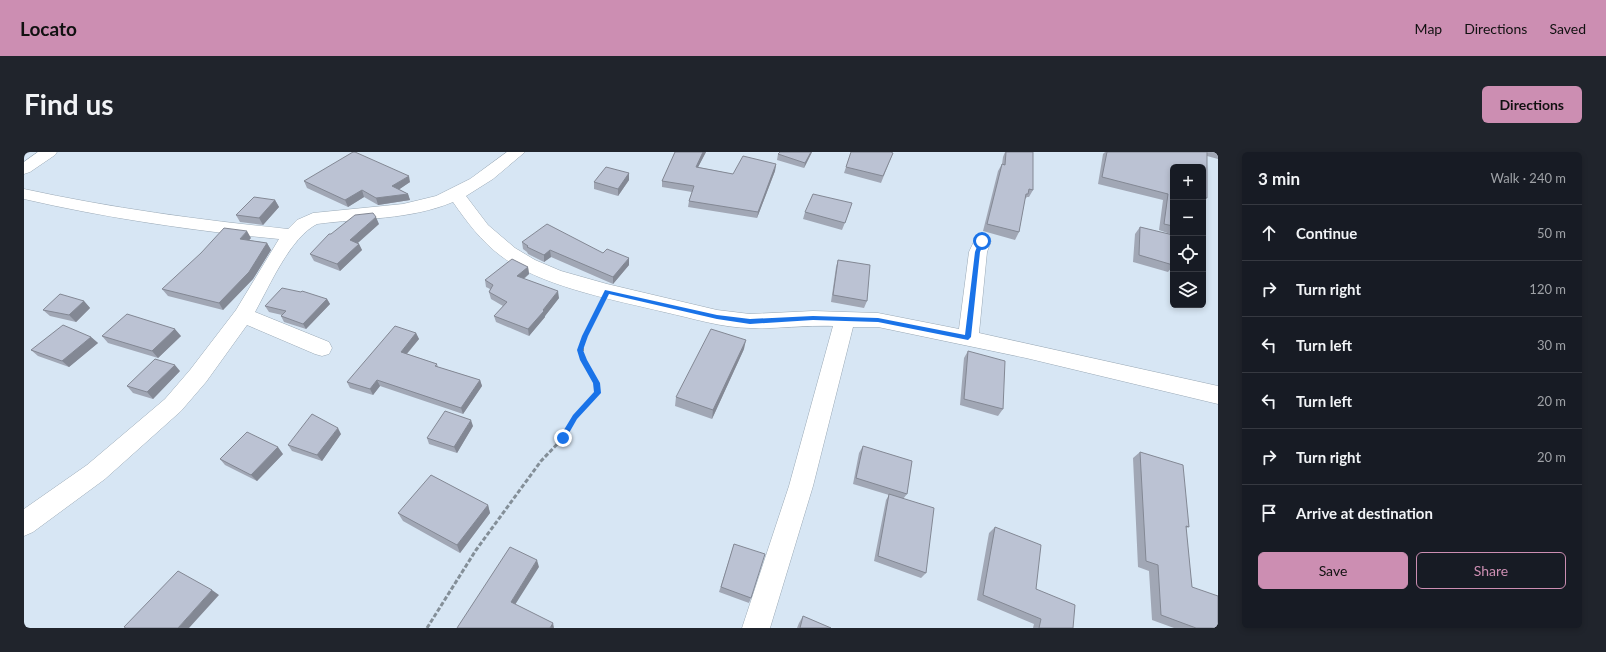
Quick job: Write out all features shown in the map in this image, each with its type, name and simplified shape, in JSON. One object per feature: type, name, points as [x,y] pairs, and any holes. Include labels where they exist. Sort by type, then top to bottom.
[{"type":"street","points":[[24,169],[49,152]]},
{"type":"street","points":[[24,524],[96,472],[173,405],[198,376],[243,315],[282,248],[303,224],[313,219],[405,209],[431,204],[456,194],[495,170],[517,152]]},
{"type":"street","points":[[24,194],[64,203],[209,225],[292,235]]},
{"type":"street","points":[[456,194],[482,229],[508,252],[528,264],[554,276],[607,291],[717,317],[750,321],[845,318],[878,320],[968,337],[1099,366],[1218,395]]},
{"type":"street","points":[[968,337],[978,252],[982,241]]},
{"type":"street","points":[[243,315],[322,348]]},
{"type":"street","points":[[756,628],[801,486],[845,318]]},
{"type":"path","points":[[427,628],[476,550],[542,461],[563,438],[575,417],[598,393],[596,383],[580,350],[585,336],[607,291]]},
{"type":"building","points":[[353,152],[409,176],[392,186],[408,194],[376,198],[362,190],[345,200],[304,181]]},
{"type":"building","points":[[675,152],[703,152],[696,167],[733,174],[743,156],[776,164],[758,212],[689,201],[694,186],[662,181]]},
{"type":"building","points":[[780,152],[811,152],[805,163],[778,154]]},
{"type":"building","points":[[851,152],[893,153],[883,176],[846,167]]},
{"type":"building","points":[[1006,152],[1033,152],[1033,190],[1029,189],[1028,194],[1026,194],[1019,232],[987,224],[1002,164],[1005,165]]},
{"type":"building","points":[[1107,152],[1207,152],[1207,198],[1206,164],[1170,164],[1170,225],[1164,224],[1168,194],[1102,177]]},
{"type":"building","points":[[606,167],[629,173],[618,189],[594,182]]},
{"type":"building","points":[[813,194],[852,203],[845,223],[805,212]]},
{"type":"building","points":[[254,197],[275,200],[259,218],[236,215]]},
{"type":"building","points":[[373,213],[376,217],[350,240],[359,244],[337,264],[310,254],[329,234],[355,215]]},
{"type":"building","points":[[547,224],[603,253],[607,249],[629,258],[613,277],[550,250],[544,255],[527,247],[528,246],[522,242]]},
{"type":"building","points":[[1140,227],[1170,234],[1170,264],[1139,255]]},
{"type":"building","points":[[224,228],[247,231],[240,239],[267,243],[249,272],[219,303],[162,289],[201,253]]},
{"type":"building","points":[[512,259],[528,267],[517,276],[558,291],[543,310],[544,311],[528,329],[494,316],[507,302],[489,292],[493,285],[485,280]]},
{"type":"building","points":[[838,260],[870,265],[867,301],[833,295]]},
{"type":"building","points":[[282,288],[302,291],[327,299],[303,324],[281,316],[286,311],[265,306]]},
{"type":"building","points":[[60,294],[84,301],[69,315],[43,310]]},
{"type":"building","points":[[127,314],[175,329],[152,351],[102,336]]},
{"type":"building","points":[[63,325],[91,337],[62,361],[31,350]]},
{"type":"building","points":[[395,326],[416,333],[401,352],[437,364],[435,366],[480,380],[461,408],[377,380],[370,389],[347,382]]},
{"type":"building","points":[[711,329],[746,340],[713,410],[676,397]]},
{"type":"building","points":[[968,351],[1005,361],[1003,409],[964,399]]},
{"type":"building","points":[[155,359],[175,365],[147,392],[127,386]]},
{"type":"building","points":[[445,411],[471,420],[454,447],[427,438]]},
{"type":"building","points":[[312,414],[338,428],[317,455],[288,445]]},
{"type":"building","points":[[247,432],[278,447],[251,475],[220,459]]},
{"type":"building","points":[[863,446],[912,461],[907,494],[856,478]]},
{"type":"building","points":[[1140,452],[1183,465],[1189,527],[1186,526],[1192,587],[1218,596],[1218,628],[1196,628],[1161,615],[1158,565],[1146,561]]},
{"type":"building","points":[[431,475],[488,505],[457,545],[398,513]]},
{"type":"building","points":[[889,494],[934,508],[926,573],[878,556]]},
{"type":"building","points":[[995,527],[1041,545],[1036,589],[1075,605],[1073,628],[1039,628],[1041,619],[983,595]]},
{"type":"building","points":[[734,544],[765,554],[751,598],[721,587]]},
{"type":"building","points":[[510,547],[537,560],[511,602],[553,623],[550,628],[457,628]]},
{"type":"building","points":[[178,571],[212,590],[178,628],[124,627]]},
{"type":"building","points":[[803,616],[831,628],[800,628]]},
{"type":"route","points":[[563,438],[575,417],[598,393],[596,383],[580,350],[585,336],[607,291],[717,317],[750,321],[813,318],[878,320],[968,337],[978,252],[982,241]]}]
